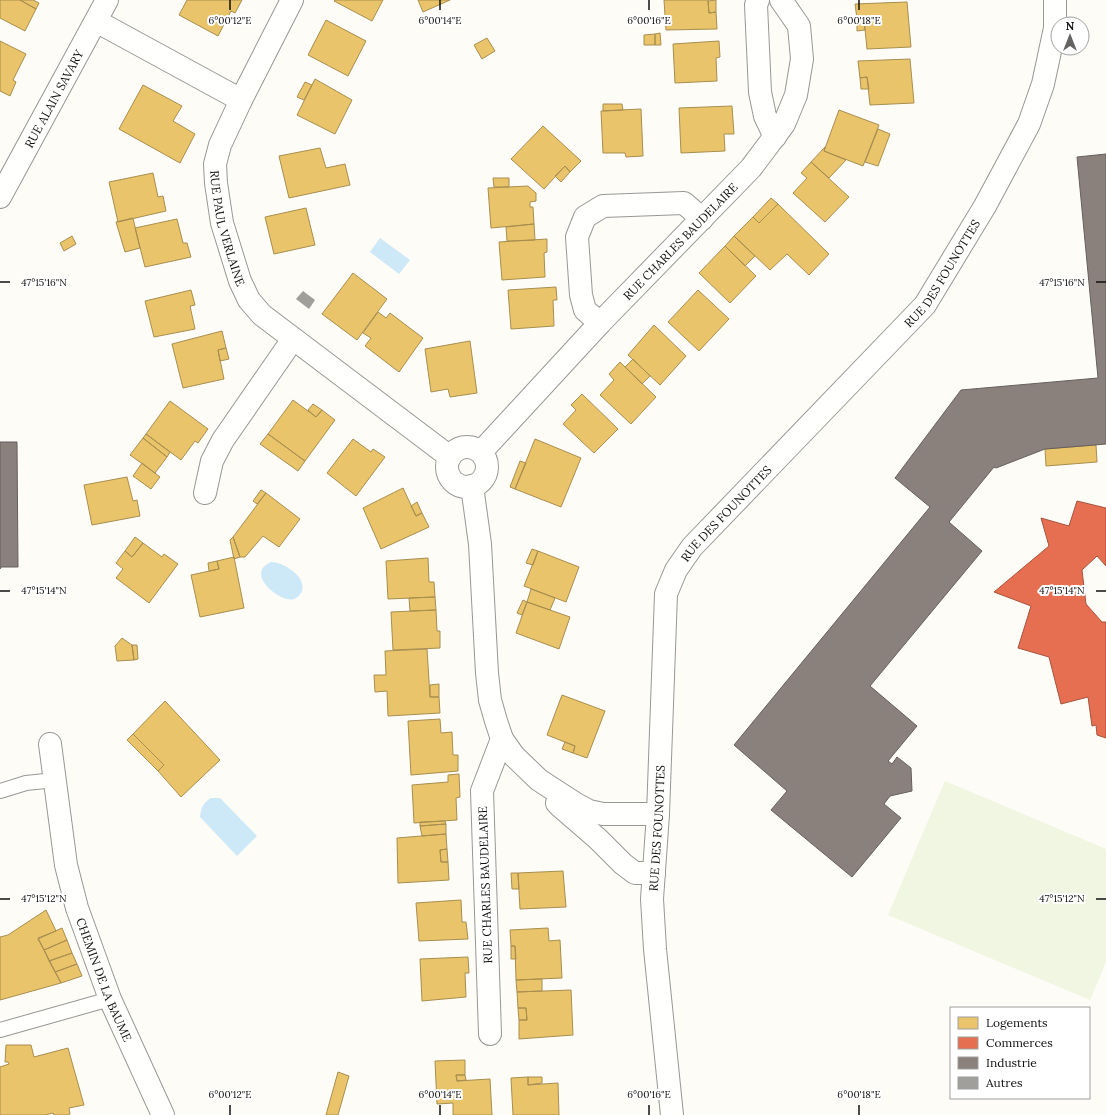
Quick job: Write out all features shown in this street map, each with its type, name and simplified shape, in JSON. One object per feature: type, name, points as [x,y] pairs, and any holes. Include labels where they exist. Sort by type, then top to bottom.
[{"type":"street","name":"RUE ALAIN SAVARY","points":[[0,197],[107,0]]},
{"type":"street","name":"RUE PAUL VERLAINE","points":[[292,0],[241,100],[220,145],[215,164],[216,183],[222,223],[240,281],[249,300],[262,315],[450,457]]},
{"type":"street","points":[[758,0],[756,5],[760,92],[765,116],[775,137]]},
{"type":"street","name":"RUE CHARLES BAUDELAIRE","points":[[481,452],[600,323],[751,168],[784,124],[796,95],[802,59],[799,26],[782,0]]},
{"type":"street","name":"RUE DES FOUNOTTES","points":[[672,1115],[654,949],[652,899],[658,814],[666,594],[676,570],[692,547],[925,305],[985,206],[1029,124],[1043,84],[1055,28],[1055,0]]},
{"type":"street","points":[[96,21],[241,100]]},
{"type":"street","points":[[600,323],[585,310],[581,295],[578,237],[585,217],[603,206],[684,203],[702,219]]},
{"type":"street","points":[[205,493],[212,461],[223,440],[293,339]]},
{"type":"street","points":[[469,447],[481,452],[487,464],[485,477],[481,482],[472,486],[462,486],[456,484],[448,473],[450,457],[457,450],[469,447]]},
{"type":"street","points":[[472,486],[480,544],[490,700],[502,739],[514,756],[539,780],[561,807],[598,839],[623,864],[635,873],[654,873]]},
{"type":"street","name":"RUE CHARLES BAUDELAIRE","points":[[490,1034],[482,791],[502,739]]},
{"type":"street","name":"CHEMIN DE LA BAUME","points":[[50,744],[66,865],[77,908],[110,999],[163,1115]]},
{"type":"street","points":[[539,780],[589,811],[603,814],[658,814]]},
{"type":"lane","points":[[0,791],[26,783],[55,780]]},
{"type":"lane","points":[[0,1030],[110,999]]},
{"type":"green space","points":[[945,781],[1106,849],[1106,962],[1090,1000],[888,915]]},
{"type":"water","points":[[380,238],[410,260],[399,274],[370,252]]},
{"type":"water","points":[[271,562],[288,568],[294,572],[302,582],[303,587],[301,593],[297,597],[294,599],[288,599],[281,597],[268,587],[261,574],[263,567]]},
{"type":"water","points":[[211,798],[220,798],[257,836],[237,856],[200,817],[203,806]]},
{"type":"building: Logements","points":[[0,0],[20,0],[36,9],[25,31],[0,18]]},
{"type":"building: Logements","points":[[20,0],[33,0],[39,3],[36,9]]},
{"type":"building: Logements","points":[[187,0],[242,0],[235,13],[231,11],[218,36],[179,15]]},
{"type":"building: Logements","points":[[383,0],[372,21],[334,1]]},
{"type":"building: Logements","points":[[418,0],[450,0],[423,12]]},
{"type":"building: Logements","points":[[664,0],[708,0],[709,13],[716,12],[717,29],[666,30]]},
{"type":"building: Logements","points":[[716,0],[716,12],[709,13],[708,1]]},
{"type":"building: Logements","points":[[907,2],[911,47],[867,49],[864,19],[857,19],[855,4]]},
{"type":"building: Logements","points":[[857,19],[864,19],[865,30],[857,31]]},
{"type":"building: Logements","points":[[326,20],[366,41],[348,76],[308,55]]},
{"type":"building: Logements","points":[[660,33],[661,45],[655,45],[655,34]]},
{"type":"building: Logements","points":[[655,34],[655,45],[644,45],[644,35]]},
{"type":"building: Logements","points":[[487,38],[495,51],[482,59],[474,45]]},
{"type":"building: Logements","points":[[0,41],[26,54],[13,80],[16,82],[10,96],[0,91]]},
{"type":"building: Logements","points":[[719,41],[720,57],[716,58],[717,81],[675,83],[673,44]]},
{"type":"building: Logements","points":[[910,59],[914,103],[870,105],[867,77],[860,78],[858,61]]},
{"type":"building: Logements","points":[[867,77],[869,89],[861,89],[860,78]]},
{"type":"building: Logements","points":[[315,79],[352,100],[335,134],[297,115]]},
{"type":"building: Logements","points":[[305,82],[312,85],[304,100],[297,97]]},
{"type":"building: Logements","points":[[143,85],[182,106],[173,121],[195,134],[180,163],[119,129]]},
{"type":"building: Logements","points":[[603,104],[622,104],[623,110],[603,111]]},
{"type":"building: Logements","points":[[732,106],[734,134],[724,134],[725,151],[681,153],[679,108]]},
{"type":"building: Logements","points":[[641,109],[643,156],[626,157],[625,153],[603,153],[601,111]]},
{"type":"building: Logements","points":[[839,110],[879,125],[863,166],[824,151]]},
{"type":"building: Logements","points":[[543,126],[581,161],[570,172],[565,166],[544,189],[511,159]]},
{"type":"building: Logements","points":[[878,129],[890,134],[878,166],[865,162]]},
{"type":"building: Logements","points":[[825,147],[824,151],[846,160],[829,178],[811,162]]},
{"type":"building: Logements","points":[[320,148],[326,168],[345,164],[350,185],[289,198],[279,156]]},
{"type":"building: Logements","points":[[811,162],[849,197],[825,222],[793,193],[807,178],[801,173]]},
{"type":"building: Logements","points":[[565,166],[570,172],[561,182],[555,176]]},
{"type":"building: Logements","points":[[153,173],[158,197],[163,196],[166,211],[118,222],[109,182]]},
{"type":"building: Logements","points":[[493,178],[509,178],[509,187],[494,187]]},
{"type":"building: Logements","points":[[528,186],[536,193],[536,201],[530,202],[530,207],[533,207],[534,224],[491,228],[488,188]]},
{"type":"building: Logements","points":[[771,198],[778,204],[759,223],[753,217]]},
{"type":"building: Logements","points":[[778,204],[829,254],[809,275],[787,254],[770,270],[734,236],[753,217],[759,223]]},
{"type":"building: Logements","points":[[306,208],[315,245],[274,254],[265,217]]},
{"type":"building: Logements","points":[[133,218],[140,248],[125,252],[116,222]]},
{"type":"building: Logements","points":[[177,219],[183,243],[187,243],[191,257],[145,267],[135,228]]},
{"type":"building: Logements","points":[[534,224],[535,240],[507,241],[506,227]]},
{"type":"building: Logements","points":[[72,236],[76,244],[64,251],[60,243]]},
{"type":"building: Logements","points":[[734,236],[755,256],[745,266],[725,246]]},
{"type":"building: Logements","points":[[547,239],[547,252],[544,253],[545,277],[502,280],[499,242]]},
{"type":"building: Logements","points":[[725,246],[756,276],[730,303],[699,273]]},
{"type":"building: Logements","points":[[353,273],[387,299],[357,340],[322,314]]},
{"type":"building: Logements","points":[[556,287],[557,300],[553,300],[554,326],[511,329],[508,290]]},
{"type":"building: Logements","points":[[191,290],[195,305],[190,306],[195,329],[154,337],[145,301]]},
{"type":"building: Logements","points":[[698,290],[729,319],[699,351],[668,322]]},
{"type":"building: Logements","points":[[378,312],[386,318],[390,313],[423,338],[399,372],[365,346],[371,338],[363,333]]},
{"type":"building: Logements","points":[[654,325],[686,356],[660,385],[628,355]]},
{"type":"building: Logements","points":[[222,331],[226,348],[218,350],[224,379],[183,388],[172,344]]},
{"type":"building: Logements","points":[[470,341],[477,393],[450,397],[448,389],[431,392],[425,349]]},
{"type":"building: Logements","points":[[226,348],[229,359],[220,361],[218,350]]},
{"type":"building: Logements","points":[[633,359],[650,376],[642,384],[625,367]]},
{"type":"building: Logements","points":[[620,362],[656,397],[631,424],[600,395],[614,380],[609,374]]},
{"type":"building: Logements","points":[[582,394],[618,429],[594,453],[563,424],[576,410],[571,405]]},
{"type":"building: Logements","points":[[293,400],[316,417],[322,410],[335,420],[305,461],[268,434]]},
{"type":"building: Logements","points":[[170,401],[208,429],[198,443],[195,441],[181,460],[146,434]]},
{"type":"building: Logements","points":[[313,404],[322,410],[316,417],[308,410]]},
{"type":"building: Logements","points":[[146,434],[170,452],[167,457],[143,438]]},
{"type":"building: Logements","points":[[268,434],[305,461],[298,471],[260,444]]},
{"type":"building: Logements","points":[[143,438],[167,457],[155,473],[130,455]]},
{"type":"building: Logements","points":[[353,439],[371,452],[373,449],[385,457],[356,496],[327,473]]},
{"type":"building: Logements","points":[[535,439],[581,458],[561,507],[515,489]]},
{"type":"building: Logements","points":[[1096,445],[1097,462],[1046,466],[1045,449]]},
{"type":"building: Logements","points":[[520,461],[526,463],[515,489],[510,487]]},
{"type":"building: Logements","points":[[142,463],[160,477],[151,489],[133,476]]},
{"type":"building: Logements","points":[[127,477],[133,501],[137,500],[140,516],[92,525],[84,485]]},
{"type":"building: Logements","points":[[403,488],[416,516],[422,513],[429,527],[381,549],[363,508]]},
{"type":"building: Logements","points":[[261,490],[266,493],[257,504],[253,501]]},
{"type":"building: Logements","points":[[266,493],[300,519],[279,547],[263,536],[245,557],[240,557],[233,537]]},
{"type":"building: Logements","points":[[417,502],[422,513],[416,516],[411,506]]},
{"type":"building: Logements","points":[[135,537],[143,543],[132,557],[125,551]]},
{"type":"building: Logements","points":[[233,537],[240,557],[234,559],[230,540]]},
{"type":"building: Logements","points":[[143,543],[162,557],[164,554],[178,564],[149,603],[116,578],[123,569],[116,563],[125,551],[132,557]]},
{"type":"building: Logements","points":[[532,549],[538,551],[533,565],[526,563]]},
{"type":"building: Logements","points":[[538,551],[579,567],[566,602],[524,586]]},
{"type":"building: Logements","points":[[234,557],[244,608],[200,617],[191,575],[219,569],[217,561]]},
{"type":"building: Logements","points":[[428,558],[429,582],[434,582],[435,597],[388,599],[386,561]]},
{"type":"building: Logements","points":[[217,561],[219,569],[209,571],[208,563]]},
{"type":"building: Logements","points":[[531,589],[555,598],[550,610],[527,602]]},
{"type":"building: Logements","points":[[435,597],[436,610],[410,611],[409,598]]},
{"type":"building: Logements","points":[[523,600],[527,602],[522,615],[517,613]]},
{"type":"building: Logements","points":[[527,602],[570,617],[559,649],[516,633]]},
{"type":"building: Logements","points":[[436,610],[437,631],[440,631],[440,648],[393,650],[391,612]]},
{"type":"building: Logements","points":[[122,638],[132,645],[134,660],[117,661],[115,646]]},
{"type":"building: Logements","points":[[132,645],[137,645],[138,659],[134,660]]},
{"type":"building: Logements","points":[[427,649],[430,697],[439,697],[440,713],[388,716],[387,691],[375,692],[374,675],[386,675],[385,651]]},
{"type":"building: Logements","points":[[439,684],[439,697],[430,697],[430,685]]},
{"type":"building: Logements","points":[[562,695],[605,711],[587,758],[573,753],[575,746],[547,735]]},
{"type":"building: Logements","points":[[165,701],[220,760],[181,797],[158,771],[164,765],[133,734]]},
{"type":"building: Logements","points":[[440,719],[441,733],[452,732],[453,755],[458,755],[458,771],[411,775],[408,721]]},
{"type":"building: Logements","points":[[133,734],[164,765],[158,771],[127,740]]},
{"type":"building: Logements","points":[[565,742],[575,746],[573,753],[562,749]]},
{"type":"building: Logements","points":[[459,774],[460,797],[456,798],[457,820],[414,823],[412,785],[448,782],[448,775]]},
{"type":"building: Logements","points":[[445,821],[446,824],[420,826],[420,822]]},
{"type":"building: Logements","points":[[446,824],[446,834],[422,836],[420,826]]},
{"type":"building: Logements","points":[[446,834],[447,849],[440,850],[441,862],[448,862],[449,880],[398,883],[397,838]]},
{"type":"building: Logements","points":[[447,849],[448,862],[441,862],[440,850]]},
{"type":"building: Logements","points":[[563,871],[566,907],[520,909],[518,873]]},
{"type":"building: Logements","points":[[511,873],[518,873],[519,889],[512,889]]},
{"type":"building: Logements","points":[[461,900],[462,922],[466,922],[468,939],[419,941],[416,903]]},
{"type":"building: Logements","points":[[46,910],[56,931],[38,938],[61,983],[0,1000],[0,937],[8,935]]},
{"type":"building: Logements","points":[[62,928],[67,940],[44,950],[38,939]]},
{"type":"building: Logements","points":[[548,928],[549,941],[560,940],[562,978],[516,980],[515,946],[511,946],[510,930]]},
{"type":"building: Logements","points":[[67,940],[72,953],[49,961],[44,950]]},
{"type":"building: Logements","points":[[511,946],[515,946],[516,959],[511,959]]},
{"type":"building: Logements","points":[[72,953],[77,964],[55,972],[49,961]]},
{"type":"building: Logements","points":[[468,957],[469,973],[465,973],[466,997],[422,1001],[420,959]]},
{"type":"building: Logements","points":[[77,964],[82,976],[61,983],[55,972]]},
{"type":"building: Logements","points":[[542,979],[542,991],[517,992],[516,980]]},
{"type":"building: Logements","points":[[571,990],[573,1035],[519,1039],[519,1020],[527,1020],[526,1008],[518,1008],[517,992]]},
{"type":"building: Logements","points":[[518,1008],[526,1008],[527,1020],[519,1020]]},
{"type":"building: Logements","points":[[6,1045],[31,1045],[34,1057],[68,1048],[84,1105],[69,1108],[70,1114],[68,1115],[54,1115],[53,1113],[45,1115],[0,1115],[0,1067],[9,1064],[8,1062],[5,1062]]},
{"type":"building: Logements","points":[[465,1060],[465,1075],[456,1075],[457,1081],[490,1079],[492,1115],[453,1115],[453,1103],[437,1104],[435,1061]]},
{"type":"building: Logements","points":[[338,1072],[349,1076],[338,1115],[326,1115]]},
{"type":"building: Logements","points":[[456,1075],[465,1075],[466,1080],[457,1081]]},
{"type":"building: Logements","points":[[528,1077],[528,1085],[558,1083],[559,1115],[513,1115],[511,1078]]},
{"type":"building: Logements","points":[[528,1077],[542,1077],[542,1083],[528,1085]]},
{"type":"building: Commerces","points":[[1077,501],[1106,508],[1106,566],[1097,556],[1082,570],[1086,604],[1102,622],[1106,622],[1106,738],[1097,735],[1096,725],[1092,726],[1088,697],[1061,704],[1049,657],[1018,648],[1031,606],[994,592],[1049,546],[1041,518],[1069,526]]},
{"type":"building: Industrie","points":[[1106,154],[1106,444],[1045,449],[996,468],[994,467],[949,522],[982,551],[870,686],[917,726],[888,761],[892,764],[897,757],[911,768],[912,791],[890,796],[884,804],[901,818],[852,877],[771,810],[787,791],[734,745],[930,507],[895,478],[961,390],[1098,378],[1077,157]]},
{"type":"building: Industrie","points":[[0,442],[17,442],[18,567],[1,567],[0,569]]},
{"type":"building: Autres","points":[[303,291],[315,300],[309,309],[296,299]]}]
